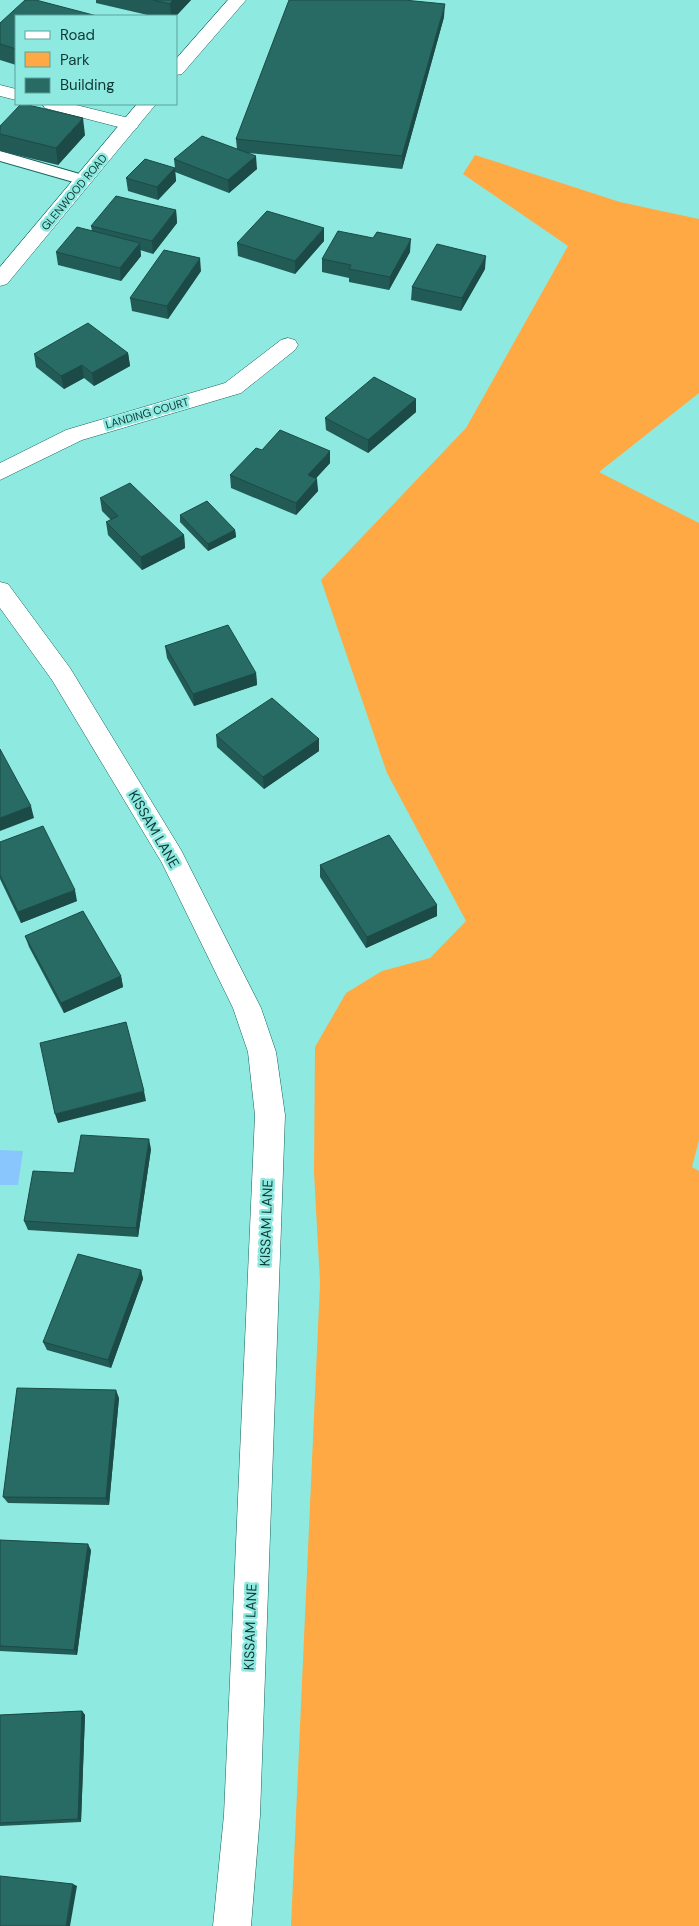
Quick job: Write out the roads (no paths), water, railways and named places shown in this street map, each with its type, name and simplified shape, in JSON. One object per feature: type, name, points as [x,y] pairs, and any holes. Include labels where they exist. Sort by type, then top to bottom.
[{"type":"street","points":[[178,68],[237,0]]},
{"type":"street","points":[[0,90],[15,100]]},
{"type":"street","points":[[55,105],[130,124]]},
{"type":"street","name":"GLENWOOD ROAD","points":[[0,280],[146,105]]},
{"type":"street","name":"LANDING COURT","points":[[0,472],[74,435],[234,388],[288,345]]},
{"type":"street","name":"KISSAM LANE","points":[[0,590],[61,674],[172,857],[247,1008],[262,1052],[270,1115],[242,1815],[232,1926]]},
{"type":"lane","points":[[0,156],[84,180]]},
{"type":"water","points":[[0,1150],[23,1151],[18,1185],[0,1185]]}]
